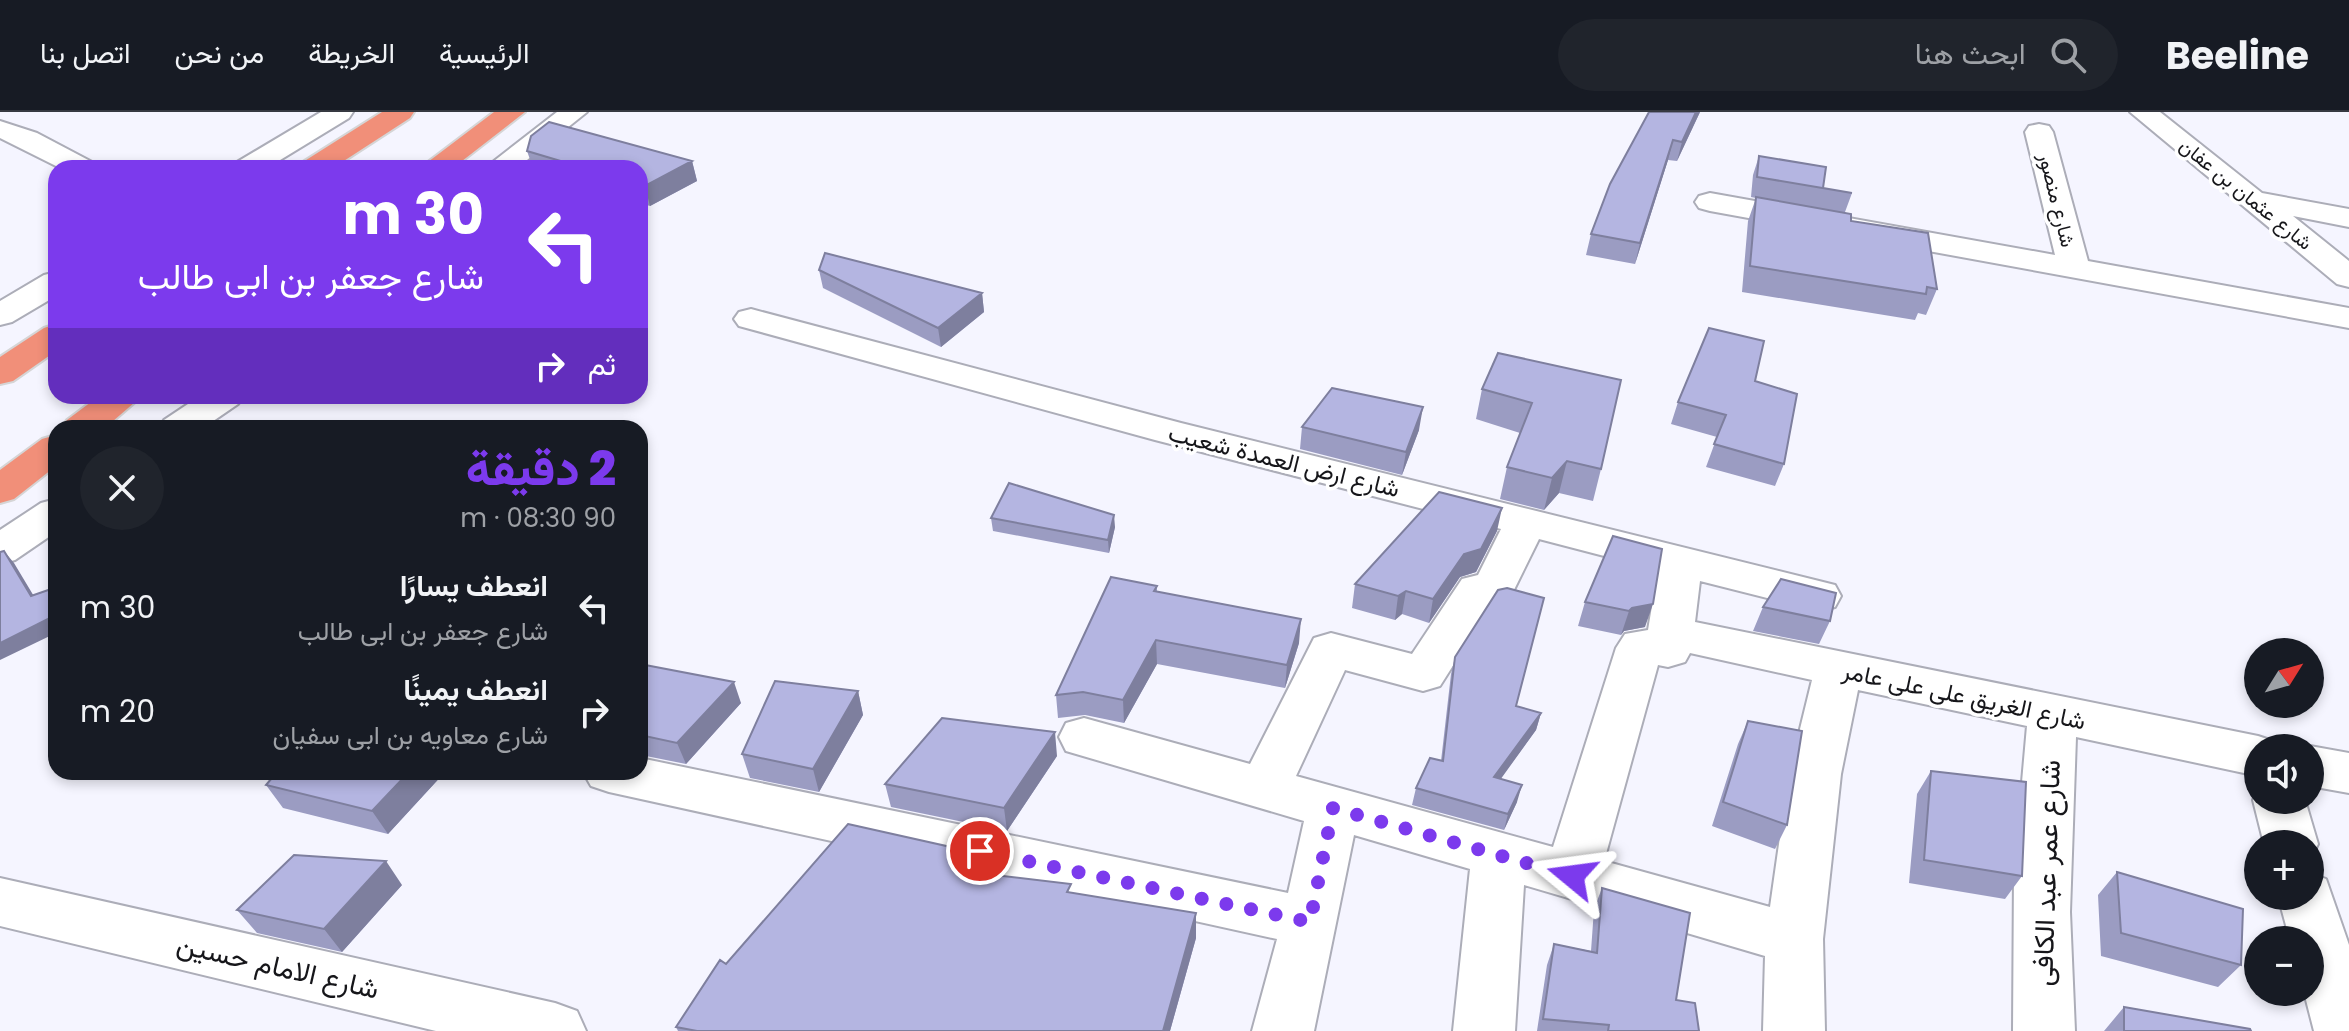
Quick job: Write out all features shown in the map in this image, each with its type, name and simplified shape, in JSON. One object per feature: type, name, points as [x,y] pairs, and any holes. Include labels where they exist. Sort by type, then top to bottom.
[{"type":"highway","points":[[326,160],[401,112]]},
{"type":"highway","points":[[445,160],[512,112]]},
{"type":"highway","points":[[0,373],[48,340]]},
{"type":"highway","points":[[92,420],[112,404]]},
{"type":"highway","points":[[0,490],[48,453]]},
{"type":"street","points":[[260,160],[340,112]]},
{"type":"street","points":[[510,160],[574,112]]},
{"type":"street","name":"شارع عثمان بن عفان","points":[[2143,112],[2349,277]]},
{"type":"street","points":[[0,129],[67,160]]},
{"type":"street","name":"شارع منصور","points":[[2039,132],[2074,268]]},
{"type":"street","points":[[2253,200],[2349,218]]},
{"type":"street","points":[[1710,202],[2349,318]]},
{"type":"street","points":[[0,315],[48,287]]},
{"type":"street","name":"شارع ارض العمدة شعيب","points":[[751,319],[1169,432],[1819,596]]},
{"type":"street","points":[[190,420],[213,404]]},
{"type":"street","points":[[1264,788],[1331,650],[1423,674],[1478,590],[1493,589],[1526,522]]},
{"type":"street","points":[[0,550],[48,531]]},
{"type":"street","points":[[1572,876],[1639,648],[1645,646],[1668,650],[1681,562]]},
{"type":"street","name":"شارع الغريق على على عامر","points":[[1671,633],[2244,753]]},
{"type":"street","points":[[1794,1031],[1794,939],[1815,774],[1838,670]]},
{"type":"street","name":"شارع عمر عبد الكافى","points":[[2044,1031],[2041,911],[2053,714]]},
{"type":"street","points":[[1084,737],[1794,939]]},
{"type":"street","points":[[2324,769],[2349,773]]},
{"type":"street","points":[[646,780],[1310,922]]},
{"type":"street","points":[[1283,1031],[1310,922],[1333,808]]},
{"type":"street","points":[[1484,1031],[1499,855]]},
{"type":"street","name":"شارع الامام حسين","points":[[0,902],[555,1031]]},
{"type":"street","points":[[2310,910],[2345,1031]]},
{"type":"building","points":[[1649,112],[1696,112],[1682,142],[1673,140],[1640,243],[1591,234],[1610,184]]},
{"type":"building","points":[[549,122],[692,161],[648,184],[648,160],[557,160],[527,151],[531,136]]},
{"type":"building","points":[[1759,156],[1826,167],[1823,188],[1852,193],[1757,177]]},
{"type":"building","points":[[1756,197],[1851,214],[1851,221],[1928,233],[1937,289],[1927,287],[1926,294],[1750,266]]},
{"type":"building","points":[[825,253],[982,293],[938,328],[819,270]]},
{"type":"building","points":[[1709,328],[1764,341],[1755,381],[1797,394],[1784,464],[1714,444],[1726,415],[1678,402]]},
{"type":"building","points":[[1498,353],[1621,380],[1601,469],[1567,461],[1552,478],[1507,467],[1532,403],[1482,389]]},
{"type":"building","points":[[1332,388],[1423,407],[1406,452],[1302,427]]},
{"type":"building","points":[[1009,483],[1114,515],[1108,540],[991,518]]},
{"type":"building","points":[[1439,492],[1502,508],[1481,549],[1464,554],[1433,599],[1406,591],[1398,596],[1355,584]]},
{"type":"building","points":[[1613,536],[1662,549],[1653,604],[1629,611],[1585,602]]},
{"type":"building","points":[[4,551],[31,596],[48,590],[48,619],[0,643],[0,552]]},
{"type":"building","points":[[1111,577],[1157,586],[1154,591],[1301,619],[1287,665],[1156,640],[1123,700],[1083,692],[1056,695]]},
{"type":"building","points":[[1781,579],[1836,593],[1830,621],[1763,607]]},
{"type":"building","points":[[1507,588],[1544,598],[1516,706],[1541,713],[1494,777],[1522,785],[1508,814],[1416,788],[1430,758],[1443,761],[1455,657],[1498,590]]},
{"type":"building","points":[[648,666],[734,682],[677,743],[648,737]]},
{"type":"building","points":[[775,681],[858,691],[813,769],[742,754]]},
{"type":"building","points":[[942,718],[1055,732],[1004,808],[885,784]]},
{"type":"building","points":[[1748,721],[1802,731],[1787,825],[1723,802]]},
{"type":"building","points":[[1931,771],[2026,782],[2022,876],[1924,860]]},
{"type":"building","points":[[270,780],[401,780],[372,811],[266,785]]},
{"type":"building","points":[[848,824],[973,852],[960,871],[1071,884],[1067,892],[1196,913],[1163,1031],[697,1031],[676,1027],[720,960],[726,964]]},
{"type":"building","points":[[294,855],[386,861],[324,929],[237,910]]},
{"type":"building","points":[[2117,872],[2243,909],[2241,965],[2121,933]]},
{"type":"building","points":[[1602,888],[1690,913],[1676,1000],[1695,1003],[1699,1031],[1608,1031],[1609,1025],[1543,1019],[1554,944],[1597,953]]},
{"type":"building","points":[[2124,1007],[2250,1029],[2251,1031],[2124,1031]]},
{"type":"route","points":[[980,851],[1310,922],[1333,808],[1572,876]]}]
